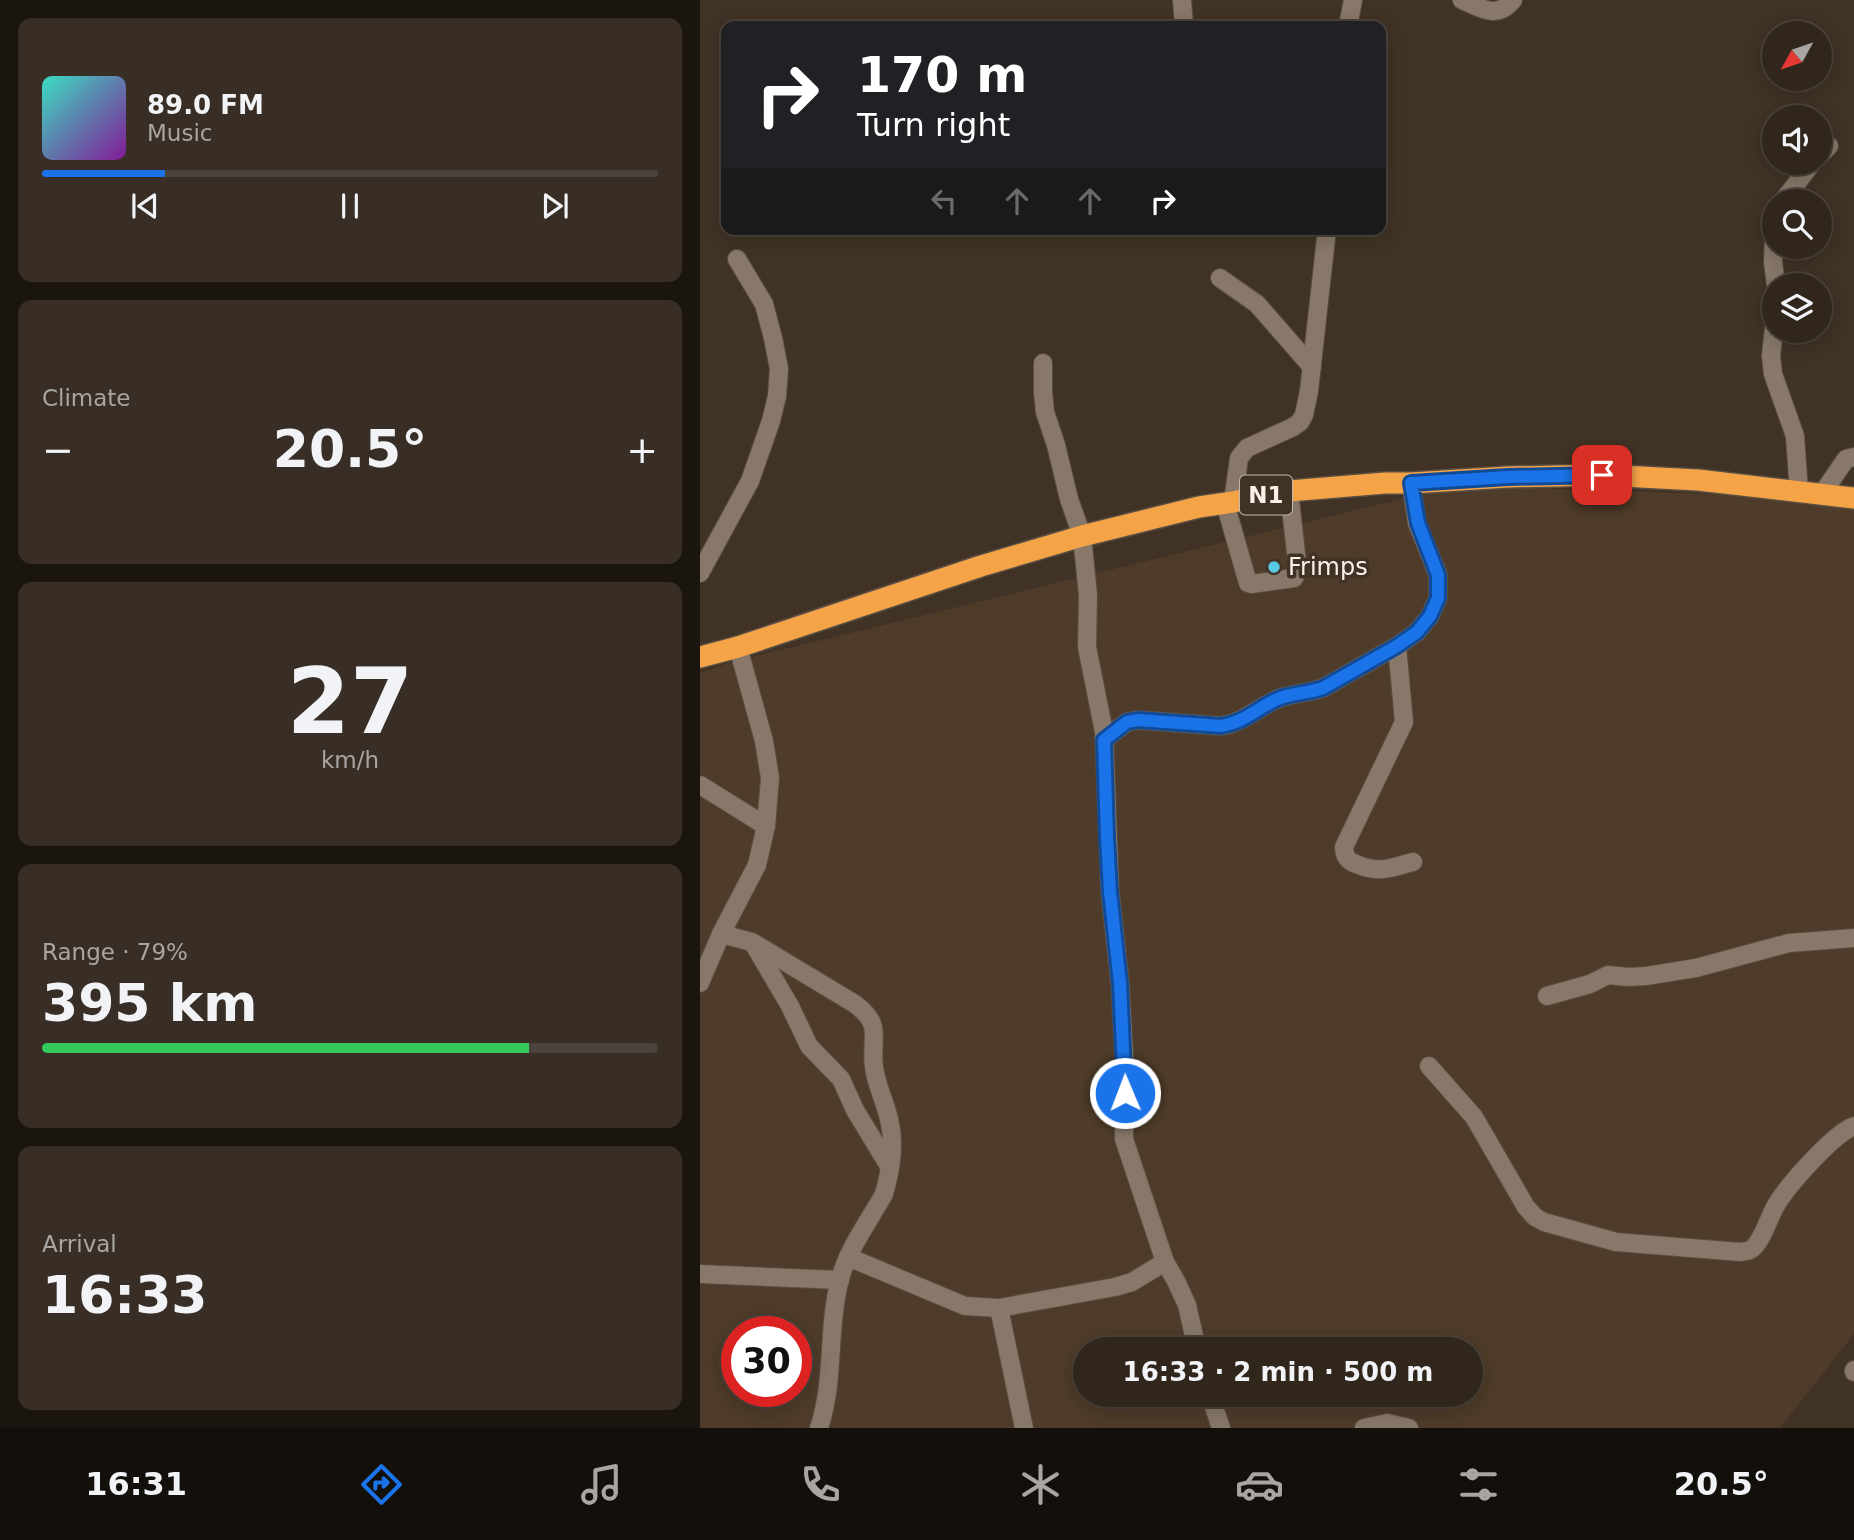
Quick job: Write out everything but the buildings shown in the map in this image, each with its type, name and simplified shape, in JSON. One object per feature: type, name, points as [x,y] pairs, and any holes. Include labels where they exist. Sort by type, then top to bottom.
[{"type":"highway","name":"N1","points":[[700,657],[1082,536],[1199,507],[1289,491],[1385,483],[1602,475],[1698,480],[1854,498]]},
{"type":"street","points":[[1182,0],[1184,21]]},
{"type":"street","points":[[1350,21],[1353,0]]},
{"type":"street","points":[[1461,0],[1484,10],[1498,12],[1513,0]]},
{"type":"street","points":[[1792,189],[1803,175]]},
{"type":"street","points":[[1289,491],[1297,571],[1294,578],[1248,583],[1229,502],[1240,458],[1247,448],[1293,428],[1304,415],[1310,391],[1326,235]]},
{"type":"street","points":[[700,573],[750,481],[777,396],[779,369],[774,338],[764,304],[737,259]]},
{"type":"street","points":[[1220,278],[1257,304],[1312,367]]},
{"type":"street","points":[[1772,343],[1773,374],[1795,436],[1799,492]]},
{"type":"street","points":[[1043,363],[1045,412],[1082,536],[1088,595],[1087,647],[1104,740],[1109,878],[1124,1045],[1124,1139],[1165,1262],[1187,1306],[1194,1337]]},
{"type":"street","points":[[1822,494],[1846,460],[1854,457]]},
{"type":"street","points":[[1104,740],[1127,722],[1138,720],[1221,726],[1232,724],[1245,719],[1272,701],[1323,688],[1417,632],[1430,616],[1438,598],[1438,575],[1418,523],[1411,483]]},
{"type":"street","points":[[1397,646],[1404,722],[1344,847],[1344,854],[1349,861],[1370,870],[1413,862]]},
{"type":"street","points":[[700,983],[706,953],[721,934],[757,865],[766,825],[770,778],[764,741],[738,647]]},
{"type":"street","points":[[700,785],[766,825]]},
{"type":"street","points":[[721,934],[752,942],[867,1013],[874,1027],[874,1066],[892,1140],[889,1166],[884,1194],[848,1257],[840,1280],[832,1328],[827,1400],[820,1428]]},
{"type":"street","points":[[1547,996],[1590,984],[1608,975],[1646,976],[1696,968],[1789,943],[1854,938]]},
{"type":"street","points":[[752,942],[790,1006],[809,1046],[841,1079],[855,1110],[889,1166]]},
{"type":"street","points":[[1429,1066],[1474,1117],[1526,1207],[1535,1217],[1570,1231],[1616,1242],[1750,1251],[1757,1244],[1775,1206],[1787,1189],[1832,1140],[1854,1126]]},
{"type":"street","points":[[848,1257],[965,1306],[999,1308],[1115,1287],[1132,1282],[1165,1262]]},
{"type":"street","points":[[700,1274],[840,1280]]},
{"type":"street","points":[[999,1308],[1024,1428]]},
{"type":"street","points":[[1214,1407],[1221,1428]]},
{"type":"street","points":[[1364,1428],[1387,1423],[1409,1428]]},
{"type":"shaded area","points":[[1455,486],[1780,496],[1854,506],[1854,1334],[1780,1428],[700,1428],[700,673],[731,662]]},
{"type":"place","name":"Frimps","points":[[1274,567]]},
{"type":"route","points":[[1125,1093],[1120,983],[1110,892],[1104,740],[1127,722],[1138,720],[1221,726],[1232,724],[1245,719],[1272,701],[1323,688],[1417,632],[1430,616],[1438,598],[1438,575],[1415,513],[1411,483],[1602,475]]}]
